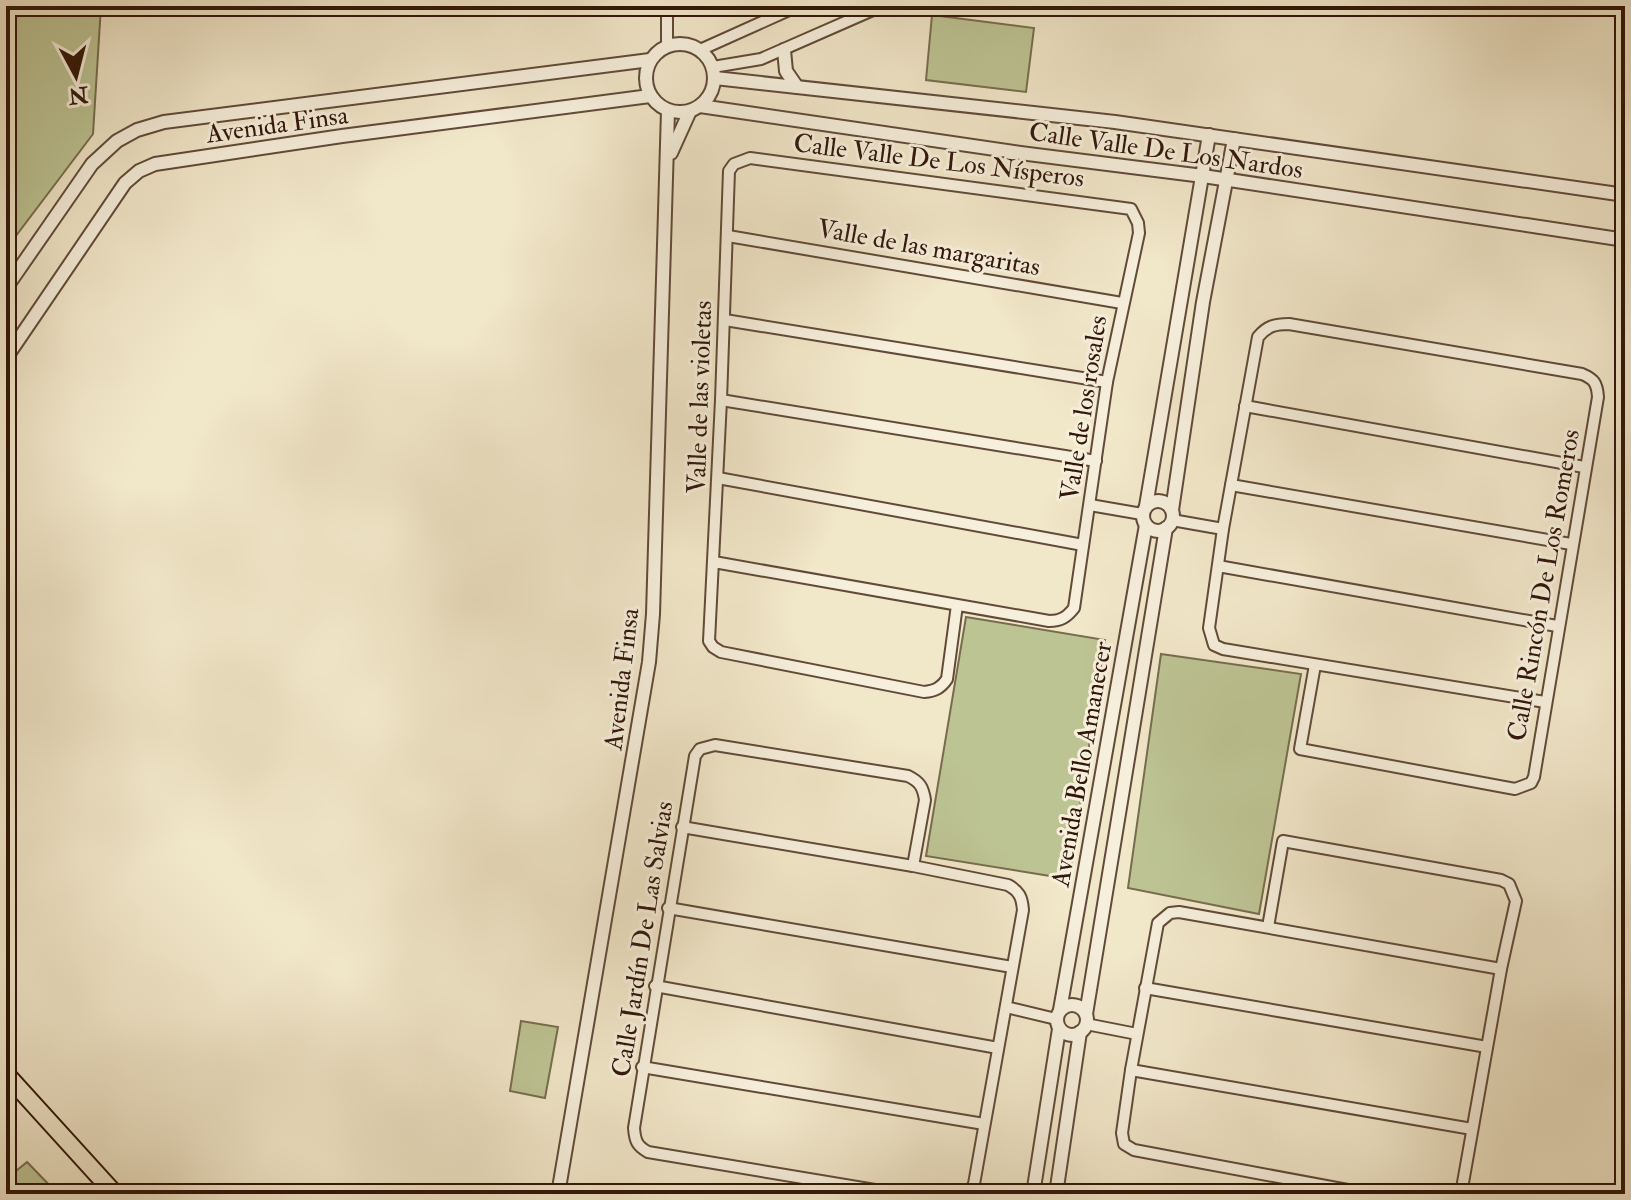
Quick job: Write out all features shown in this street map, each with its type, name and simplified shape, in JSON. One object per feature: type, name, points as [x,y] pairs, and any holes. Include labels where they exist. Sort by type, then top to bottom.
[{"type":"main road","points":[[6,1074],[115,1194]]},
{"type":"main road","points":[[6,1090],[102,1194]]},
{"type":"street","points":[[667,6],[667,46]]},
{"type":"street","points":[[700,50],[798,6]]},
{"type":"street","points":[[714,73],[784,50],[882,6]]},
{"type":"street","points":[[690,45],[700,50],[708,57],[714,73],[713,89],[695,109],[668,111],[650,96],[645,83],[650,60],[667,46],[690,45]]},
{"type":"street","points":[[784,50],[786,71],[797,87]]},
{"type":"street","name":"Avenida Finsa","points":[[6,288],[92,164],[117,141],[137,130],[164,122],[650,60]]},
{"type":"street","name":"Calle Valle De Los Nardos","points":[[714,73],[797,87],[1102,120],[1625,195]]},
{"type":"street","name":"Avenida Finsa","points":[[6,358],[125,183],[139,171],[155,164],[650,96]]},
{"type":"street","name":"Avenida Finsa","points":[[667,164],[676,138],[695,109]]},
{"type":"street","name":"Calle Valle De Los Nardos","points":[[695,109],[1226,179],[1625,240]]},
{"type":"street","name":"Avenida Finsa","points":[[558,1194],[649,662],[668,111]]},
{"type":"street","name":"Avenida Bello Amanecer","points":[[1033,1194],[1058,1019],[1209,135]]},
{"type":"street","name":"Avenida Bello Amanecer","points":[[1056,1194],[1170,519],[1203,302],[1234,139]]},
{"type":"street","name":"Calle Valle De Los Nísperos","points":[[741,159],[1131,209]]},
{"type":"street","name":"Valle de las violetas","points":[[741,159],[729,171],[709,641],[721,652],[924,692],[934,691],[947,679],[957,605]]},
{"type":"street","name":"Valle de los rosales","points":[[957,605],[1049,621],[1059,621],[1074,608],[1107,382],[1139,233],[1136,215],[1131,209]]},
{"type":"street","name":"Valle de las margaritas","points":[[728,236],[1122,303]]},
{"type":"street","points":[[1185,268],[1209,271]]},
{"type":"street","points":[[1180,299],[1203,302]]},
{"type":"street","points":[[725,320],[1107,382]]},
{"type":"street","name":"Calle Rincón De Los Romeros","points":[[1245,406],[1258,337],[1264,329],[1276,324],[1582,374],[1592,378],[1597,386],[1598,397],[1534,777],[1525,787],[1515,789],[1300,749],[1315,665]]},
{"type":"street","points":[[721,400],[1096,461]]},
{"type":"street","points":[[1545,702],[1315,665],[1214,645],[1210,637],[1223,529],[1245,406],[1584,467]]},
{"type":"street","points":[[718,478],[1083,545]]},
{"type":"street","points":[[1231,485],[1571,544]]},
{"type":"street","points":[[1145,515],[1157,500],[1168,505],[1170,519]]},
{"type":"street","points":[[1090,505],[1145,515],[1155,531],[1170,519],[1223,529]]},
{"type":"street","points":[[714,562],[957,605]]},
{"type":"street","points":[[1218,566],[1557,626]]},
{"type":"street","name":"Calle Jardín De Las Salvias","points":[[899,1194],[648,1152],[639,1147],[634,1139],[642,1067],[668,908],[695,756],[700,749],[715,745],[908,776],[918,781],[925,800],[913,866]]},
{"type":"street","points":[[1106,748],[1118,747],[1129,753]]},
{"type":"street","points":[[1101,777],[1111,783],[1124,781]]},
{"type":"street","points":[[682,827],[913,866],[1008,885],[1017,890],[1023,910],[974,1184],[968,1194]]},
{"type":"street","points":[[1268,927],[1283,841],[1501,880],[1509,884],[1516,901],[1461,1194]]},
{"type":"street","points":[[668,908],[1012,967]]},
{"type":"street","points":[[1369,1194],[1134,1150],[1124,1144],[1122,1133],[1131,1070],[1158,923],[1162,917],[1179,912],[1501,969]]},
{"type":"street","points":[[655,986],[998,1048]]},
{"type":"street","points":[[1145,988],[1487,1047]]},
{"type":"street","points":[[1058,1019],[1071,1005],[1082,1009],[1084,1023]]},
{"type":"street","points":[[1006,1007],[1058,1019],[1069,1035],[1084,1023]]},
{"type":"street","points":[[1084,1023],[1137,1034]]},
{"type":"street","points":[[642,1067],[984,1124]]},
{"type":"street","points":[[1131,1070],[1472,1129]]},
{"type":"green space","points":[[6,6],[101,6],[93,134],[6,249]]},
{"type":"green space","points":[[932,15],[1034,28],[1026,92],[926,80]]},
{"type":"green space","points":[[966,617],[1105,640],[1069,879],[926,856]]},
{"type":"green space","points":[[1161,654],[1301,674],[1259,914],[1128,888]]},
{"type":"green space","points":[[521,1021],[558,1027],[545,1098],[510,1091]]},
{"type":"green space","points":[[27,1162],[58,1194],[6,1194],[6,1179]]}]
